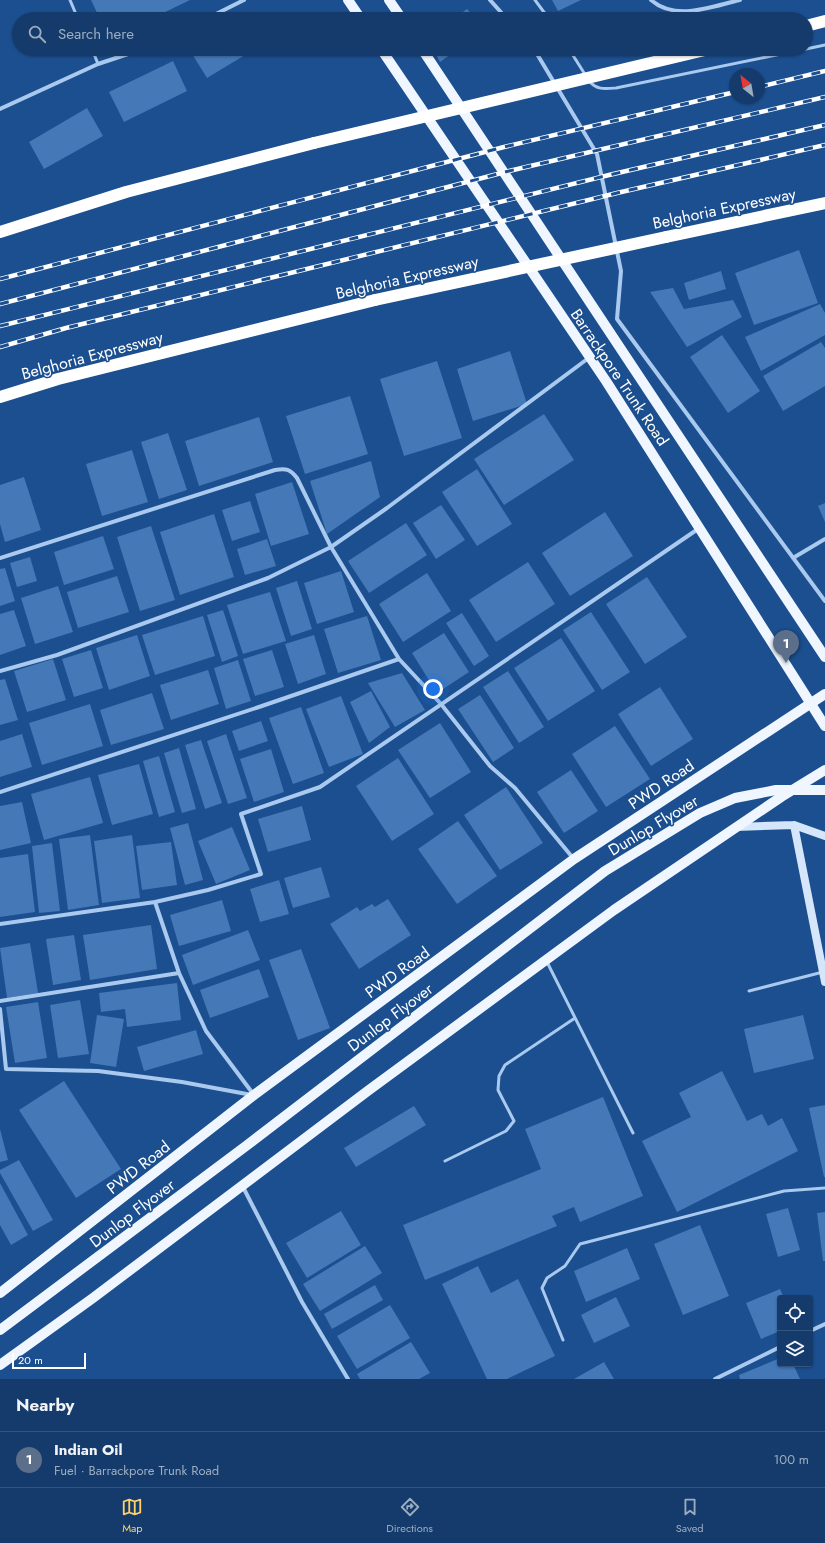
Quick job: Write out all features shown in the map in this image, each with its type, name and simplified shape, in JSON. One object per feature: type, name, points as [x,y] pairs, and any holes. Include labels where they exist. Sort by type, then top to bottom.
[{"type":"highway","points":[[813,24],[825,21]]},
{"type":"highway","points":[[0,232],[126,192],[314,143],[680,56]]},
{"type":"highway","name":"Belghoria Expressway","points":[[0,397],[58,379],[375,300],[825,203]]},
{"type":"main road","points":[[348,0],[356,12]]},
{"type":"main road","points":[[389,0],[397,12]]},
{"type":"main road","name":"Barrackpore Trunk Road","points":[[386,56],[590,357],[825,726]]},
{"type":"main road","name":"Barrackpore Trunk Road","points":[[427,56],[825,657]]},
{"type":"main road","name":"PWD Road","points":[[0,1293],[254,1095],[574,860],[810,702],[825,694]]},
{"type":"main road","points":[[0,1365],[94,1298],[242,1185],[614,910],[736,827],[825,770]]},
{"type":"main road","name":"Dunlop Flyover","points":[[0,1330],[246,1146],[605,871],[700,813],[735,798],[776,790],[825,790]]},
{"type":"street","points":[[220,12],[244,0]]},
{"type":"street","points":[[490,0],[501,12]]},
{"type":"street","points":[[651,0],[666,9],[681,12],[740,0]]},
{"type":"street","points":[[0,109],[98,64],[123,56]]},
{"type":"street","points":[[538,56],[597,154],[621,271],[618,319],[825,601]]},
{"type":"street","points":[[0,671],[57,655],[260,581],[331,547],[394,503],[590,357]]},
{"type":"street","points":[[0,558],[207,491],[285,468],[291,470],[297,478],[331,547],[399,659],[441,704],[490,766],[515,788],[574,860]]},
{"type":"street","points":[[0,924],[155,902],[208,890],[260,874],[242,814],[320,787],[700,528]]},
{"type":"street","points":[[793,558],[825,539]]},
{"type":"street","points":[[0,792],[259,708],[399,659]]},
{"type":"street","points":[[794,825],[825,982]]},
{"type":"street","points":[[736,827],[794,825],[825,836]]},
{"type":"street","points":[[155,902],[179,973],[206,1031],[254,1095]]},
{"type":"street","points":[[0,1001],[179,973]]},
{"type":"street","points":[[0,1009],[6,1068]]},
{"type":"street","points":[[0,1070],[6,1068],[98,1071],[182,1082],[254,1095]]},
{"type":"street","points":[[242,1185],[302,1302],[348,1379]]},
{"type":"street","points":[[813,1330],[825,1324]]},
{"type":"street","points":[[716,1379],[777,1348]]},
{"type":"lane","points":[[70,0],[75,12]]},
{"type":"lane","points":[[534,0],[543,12]]},
{"type":"lane","points":[[813,48],[825,45]]},
{"type":"lane","points":[[95,56],[98,64]]},
{"type":"lane","points":[[573,56],[590,82],[596,87],[603,89],[770,56]]},
{"type":"lane","points":[[546,960],[633,1133]]},
{"type":"lane","points":[[749,991],[823,972]]},
{"type":"lane","points":[[445,1161],[506,1131],[514,1121],[498,1090],[498,1076],[506,1065],[575,1018]]},
{"type":"lane","points":[[563,1340],[542,1288],[547,1278],[566,1266],[580,1244],[784,1191],[825,1188]]},
{"type":"building","points":[[91,0],[190,0],[165,12],[97,12]]},
{"type":"building","points":[[552,0],[581,0],[558,11]]},
{"type":"building","points":[[467,9],[470,12],[463,12]]},
{"type":"building","points":[[193,56],[243,56],[207,78]]},
{"type":"building","points":[[437,56],[448,56],[440,62]]},
{"type":"building","points":[[173,61],[187,91],[124,122],[109,92]]},
{"type":"building","points":[[87,108],[103,136],[44,169],[29,142]]},
{"type":"building","points":[[799,250],[818,303],[754,325],[735,273]]},
{"type":"building","points":[[721,271],[726,289],[689,300],[684,283]]},
{"type":"building","points":[[673,288],[684,309],[733,300],[742,317],[687,347],[650,292]]},
{"type":"building","points":[[820,304],[825,313],[825,335],[761,371],[745,337]]},
{"type":"building","points":[[722,335],[760,391],[728,413],[690,357]]},
{"type":"building","points":[[821,342],[825,348],[825,386],[783,411],[763,376]]},
{"type":"building","points":[[510,351],[527,404],[473,421],[457,369]]},
{"type":"building","points":[[437,361],[462,438],[404,456],[380,379]]},
{"type":"building","points":[[350,396],[368,454],[305,474],[286,416]]},
{"type":"building","points":[[544,414],[574,460],[504,505],[474,459]]},
{"type":"building","points":[[259,417],[273,462],[199,486],[185,441]]},
{"type":"building","points":[[168,433],[187,490],[159,499],[141,442]]},
{"type":"building","points":[[132,450],[148,502],[102,516],[86,464]]},
{"type":"building","points":[[371,461],[380,497],[327,534],[310,481]]},
{"type":"building","points":[[477,469],[512,524],[477,546],[442,492]]},
{"type":"building","points":[[24,477],[41,530],[5,542],[0,524],[0,485]]},
{"type":"building","points":[[292,482],[309,534],[271,546],[255,494]]},
{"type":"building","points":[[250,501],[260,532],[232,541],[222,510]]},
{"type":"building","points":[[825,503],[825,522],[818,506]]},
{"type":"building","points":[[441,505],[465,540],[436,559],[413,523]]},
{"type":"building","points":[[605,512],[633,556],[570,596],[542,553]]},
{"type":"building","points":[[214,514],[234,577],[180,595],[160,532]]},
{"type":"building","points":[[406,523],[427,555],[369,593],[348,561]]},
{"type":"building","points":[[151,526],[175,600],[140,611],[117,537]]},
{"type":"building","points":[[103,536],[114,569],[64,585],[54,552]]},
{"type":"building","points":[[267,539],[276,566],[245,575],[237,549]]},
{"type":"building","points":[[30,557],[37,581],[17,587],[10,563]]},
{"type":"building","points":[[528,562],[555,604],[496,642],[469,600]]},
{"type":"building","points":[[5,568],[15,601],[0,606],[0,569]]},
{"type":"building","points":[[341,571],[354,612],[317,624],[304,583]]},
{"type":"building","points":[[427,573],[451,611],[403,642],[379,604]]},
{"type":"building","points":[[117,576],[129,612],[78,628],[67,592]]},
{"type":"building","points":[[647,577],[687,637],[645,664],[606,604]]},
{"type":"building","points":[[297,581],[312,629],[291,636],[276,588]]},
{"type":"building","points":[[58,586],[73,632],[35,644],[21,598]]},
{"type":"building","points":[[270,592],[286,641],[243,654],[227,605]]},
{"type":"building","points":[[14,610],[26,646],[0,655],[0,614]]},
{"type":"building","points":[[223,610],[238,656],[222,662],[207,615]]},
{"type":"building","points":[[591,612],[630,672],[602,690],[563,630]]},
{"type":"building","points":[[462,613],[489,656],[474,666],[446,623]]},
{"type":"building","points":[[203,616],[215,656],[155,675],[142,635]]},
{"type":"building","points":[[367,616],[381,660],[338,673],[324,629]]},
{"type":"building","points":[[444,633],[469,672],[437,693],[412,653]]},
{"type":"building","points":[[137,635],[150,676],[109,690],[96,648]]},
{"type":"building","points":[[314,635],[326,674],[298,684],[285,644]]},
{"type":"building","points":[[561,638],[595,691],[548,721],[514,668]]},
{"type":"building","points":[[91,650],[103,688],[74,697],[62,659]]},
{"type":"building","points":[[272,650],[284,687],[255,696],[243,659]]},
{"type":"building","points":[[53,659],[66,700],[27,712],[14,671]]},
{"type":"building","points":[[238,660],[251,701],[226,709],[214,668]]},
{"type":"building","points":[[208,670],[219,704],[171,720],[160,685]]},
{"type":"building","points":[[508,671],[544,727],[519,743],[483,687]]},
{"type":"building","points":[[402,673],[425,710],[395,727],[368,683]]},
{"type":"building","points":[[5,679],[18,720],[0,725],[0,680]]},
{"type":"building","points":[[660,687],[693,739],[651,766],[618,714]]},
{"type":"building","points":[[371,691],[390,727],[369,743],[350,702]]},
{"type":"building","points":[[152,693],[164,729],[111,745],[100,710]]},
{"type":"building","points":[[480,695],[514,748],[493,762],[458,709]]},
{"type":"building","points":[[341,696],[363,754],[329,767],[306,709]]},
{"type":"building","points":[[90,704],[103,746],[42,765],[29,723]]},
{"type":"building","points":[[301,707],[324,773],[293,784],[269,718]]},
{"type":"building","points":[[261,721],[268,741],[239,751],[232,731]]},
{"type":"building","points":[[440,723],[471,772],[430,798],[398,750]]},
{"type":"building","points":[[615,726],[650,779],[606,807],[572,754]]},
{"type":"building","points":[[22,734],[32,767],[0,777],[0,741]]},
{"type":"building","points":[[226,734],[247,798],[228,804],[207,741]]},
{"type":"building","points":[[201,740],[222,803],[205,809],[185,745]]},
{"type":"building","points":[[179,748],[196,809],[182,813],[164,753]]},
{"type":"building","points":[[271,749],[284,792],[254,802],[240,759]]},
{"type":"building","points":[[159,756],[175,812],[159,817],[143,761]]},
{"type":"building","points":[[398,758],[434,814],[392,841],[356,786]]},
{"type":"building","points":[[139,764],[153,814],[112,825],[98,775]]},
{"type":"building","points":[[571,770],[598,811],[564,833],[537,792]]},
{"type":"building","points":[[90,777],[103,823],[44,840],[31,794]]},
{"type":"building","points":[[506,787],[543,843],[500,870],[464,815]]},
{"type":"building","points":[[22,802],[31,843],[0,850],[0,806]]},
{"type":"building","points":[[302,806],[311,840],[268,852],[258,819]]},
{"type":"building","points":[[458,821],[497,876],[457,904],[418,849]]},
{"type":"building","points":[[188,823],[203,880],[185,885],[170,828]]},
{"type":"building","points":[[232,827],[250,870],[216,884],[198,841]]},
{"type":"building","points":[[90,835],[99,905],[68,910],[59,839]]},
{"type":"building","points":[[132,835],[140,898],[102,903],[94,841]]},
{"type":"building","points":[[171,842],[177,885],[142,890],[136,846]]},
{"type":"building","points":[[52,843],[60,911],[39,913],[32,846]]},
{"type":"building","points":[[28,854],[35,912],[0,917],[0,858]]},
{"type":"building","points":[[321,867],[330,897],[293,908],[284,878]]},
{"type":"building","points":[[279,880],[289,914],[260,922],[250,889]]},
{"type":"building","points":[[388,899],[411,935],[359,969],[330,924],[357,907],[360,911],[372,904],[375,907]]},
{"type":"building","points":[[222,900],[231,931],[179,946],[170,915]]},
{"type":"building","points":[[151,925],[157,969],[90,980],[83,935]]},
{"type":"building","points":[[248,930],[260,960],[193,985],[182,955]]},
{"type":"building","points":[[74,935],[81,980],[53,985],[46,939]]},
{"type":"building","points":[[30,943],[38,993],[7,998],[0,948]]},
{"type":"building","points":[[301,949],[330,1028],[298,1040],[269,960]]},
{"type":"building","points":[[259,969],[269,997],[210,1018],[200,990]]},
{"type":"building","points":[[177,983],[181,1020],[127,1027],[125,1009],[101,1012],[99,993]]},
{"type":"building","points":[[80,1000],[89,1054],[58,1058],[50,1005]]},
{"type":"building","points":[[38,1002],[47,1058],[15,1063],[6,1007]]},
{"type":"building","points":[[97,1015],[124,1019],[116,1067],[90,1063]]},
{"type":"building","points":[[803,1015],[814,1059],[754,1073],[744,1029]]},
{"type":"building","points":[[196,1030],[203,1054],[144,1071],[137,1047]]},
{"type":"building","points":[[722,1071],[747,1121],[762,1114],[768,1126],[782,1118],[798,1151],[677,1212],[642,1141],[691,1117],[679,1093]]},
{"type":"building","points":[[64,1081],[121,1169],[76,1198],[19,1110]]},
{"type":"building","points":[[603,1097],[643,1196],[580,1222],[574,1207],[552,1216],[557,1226],[425,1280],[403,1225],[541,1169],[525,1129]]},
{"type":"building","points":[[825,1105],[825,1177],[824,1177],[809,1108]]},
{"type":"building","points":[[414,1106],[426,1125],[356,1167],[344,1148]]},
{"type":"building","points":[[0,1129],[8,1160],[0,1162]]},
{"type":"building","points":[[19,1160],[53,1220],[33,1231],[0,1173],[0,1170]]},
{"type":"building","points":[[0,1183],[28,1235],[11,1245],[0,1225]]},
{"type":"building","points":[[788,1208],[800,1250],[778,1257],[766,1214]]},
{"type":"building","points":[[341,1211],[361,1245],[307,1278],[286,1243]]},
{"type":"building","points":[[825,1212],[825,1261],[823,1261],[817,1213]]},
{"type":"building","points":[[700,1225],[729,1296],[683,1315],[654,1244]]},
{"type":"building","points":[[365,1246],[382,1273],[320,1311],[303,1284]]},
{"type":"building","points":[[627,1248],[640,1279],[586,1302],[574,1271]]},
{"type":"building","points":[[478,1266],[491,1293],[518,1279],[555,1356],[507,1379],[487,1379],[442,1284]]},
{"type":"building","points":[[375,1285],[383,1300],[332,1329],[324,1314]]},
{"type":"building","points":[[780,1289],[783,1295],[777,1295],[777,1332],[761,1339],[746,1303]]},
{"type":"building","points":[[616,1297],[630,1326],[594,1343],[581,1315]]},
{"type":"building","points":[[390,1305],[410,1338],[357,1369],[337,1336]]},
{"type":"building","points":[[411,1342],[430,1373],[419,1379],[360,1379],[357,1374]]},
{"type":"building","points":[[777,1359],[777,1367],[794,1367],[800,1379],[740,1379],[739,1375]]},
{"type":"building","points":[[604,1362],[614,1379],[574,1379]]},
{"type":"railway","points":[[765,86],[825,71]]},
{"type":"railway","points":[[0,279],[504,147],[729,93]]},
{"type":"railway","points":[[0,304],[509,171],[825,97]]},
{"type":"railway","points":[[0,326],[609,175],[825,125]]},
{"type":"railway","points":[[0,347],[66,328],[617,193],[825,145]]},
{"type":"place","name":"Indian Oil","points":[[786,663]]}]
